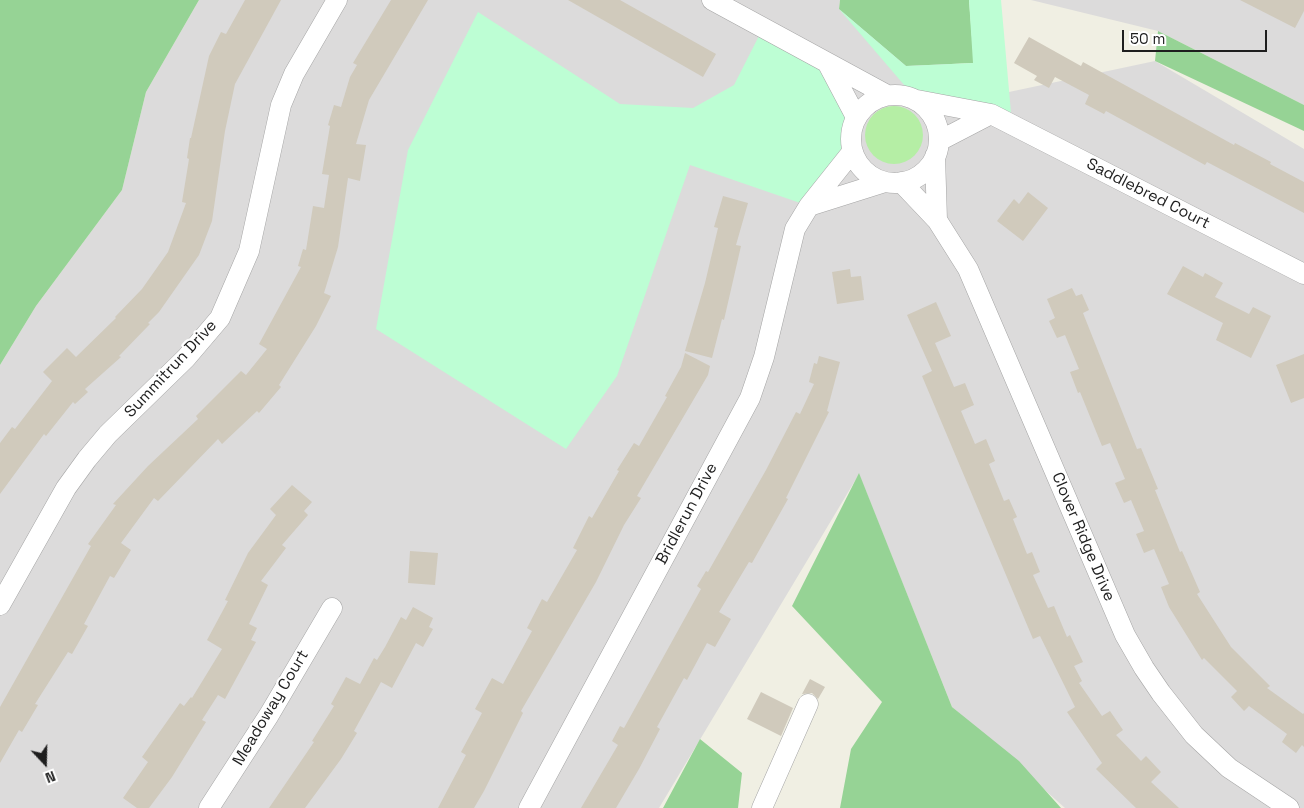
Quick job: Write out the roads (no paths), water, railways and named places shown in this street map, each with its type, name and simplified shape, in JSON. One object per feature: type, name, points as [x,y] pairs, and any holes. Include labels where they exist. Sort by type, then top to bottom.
[{"type":"street","name":"Summitrun Drive","points":[[0,605],[66,488],[87,458],[108,434],[186,358],[220,318],[249,251],[281,105],[294,74],[337,0]]},
{"type":"street","points":[[712,0],[887,95]]},
{"type":"street","points":[[828,64],[856,118]]},
{"type":"street","points":[[852,152],[851,132],[856,118],[865,106],[887,95],[902,95],[916,100]]},
{"type":"street","name":"Saddlebred Court","points":[[916,100],[991,114],[1304,274]]},
{"type":"street","name":"Clover Ridge Drive","points":[[916,100],[928,110],[936,123],[938,220]]},
{"type":"street","points":[[809,206],[893,182],[915,178],[927,168],[937,148],[991,114]]},
{"type":"street","name":"Clover Ridge Drive","points":[[852,152],[860,166],[871,176],[893,182],[938,220],[968,269],[1125,634],[1144,668],[1161,693],[1201,741],[1230,768],[1289,808]]},
{"type":"street","name":"Bridlerun Drive","points":[[529,808],[750,398],[764,357],[795,229],[809,206],[852,152]]},
{"type":"street","name":"Meadoway Court","points":[[209,808],[269,715],[332,608]]},
{"type":"street","points":[[762,808],[808,704]]}]
